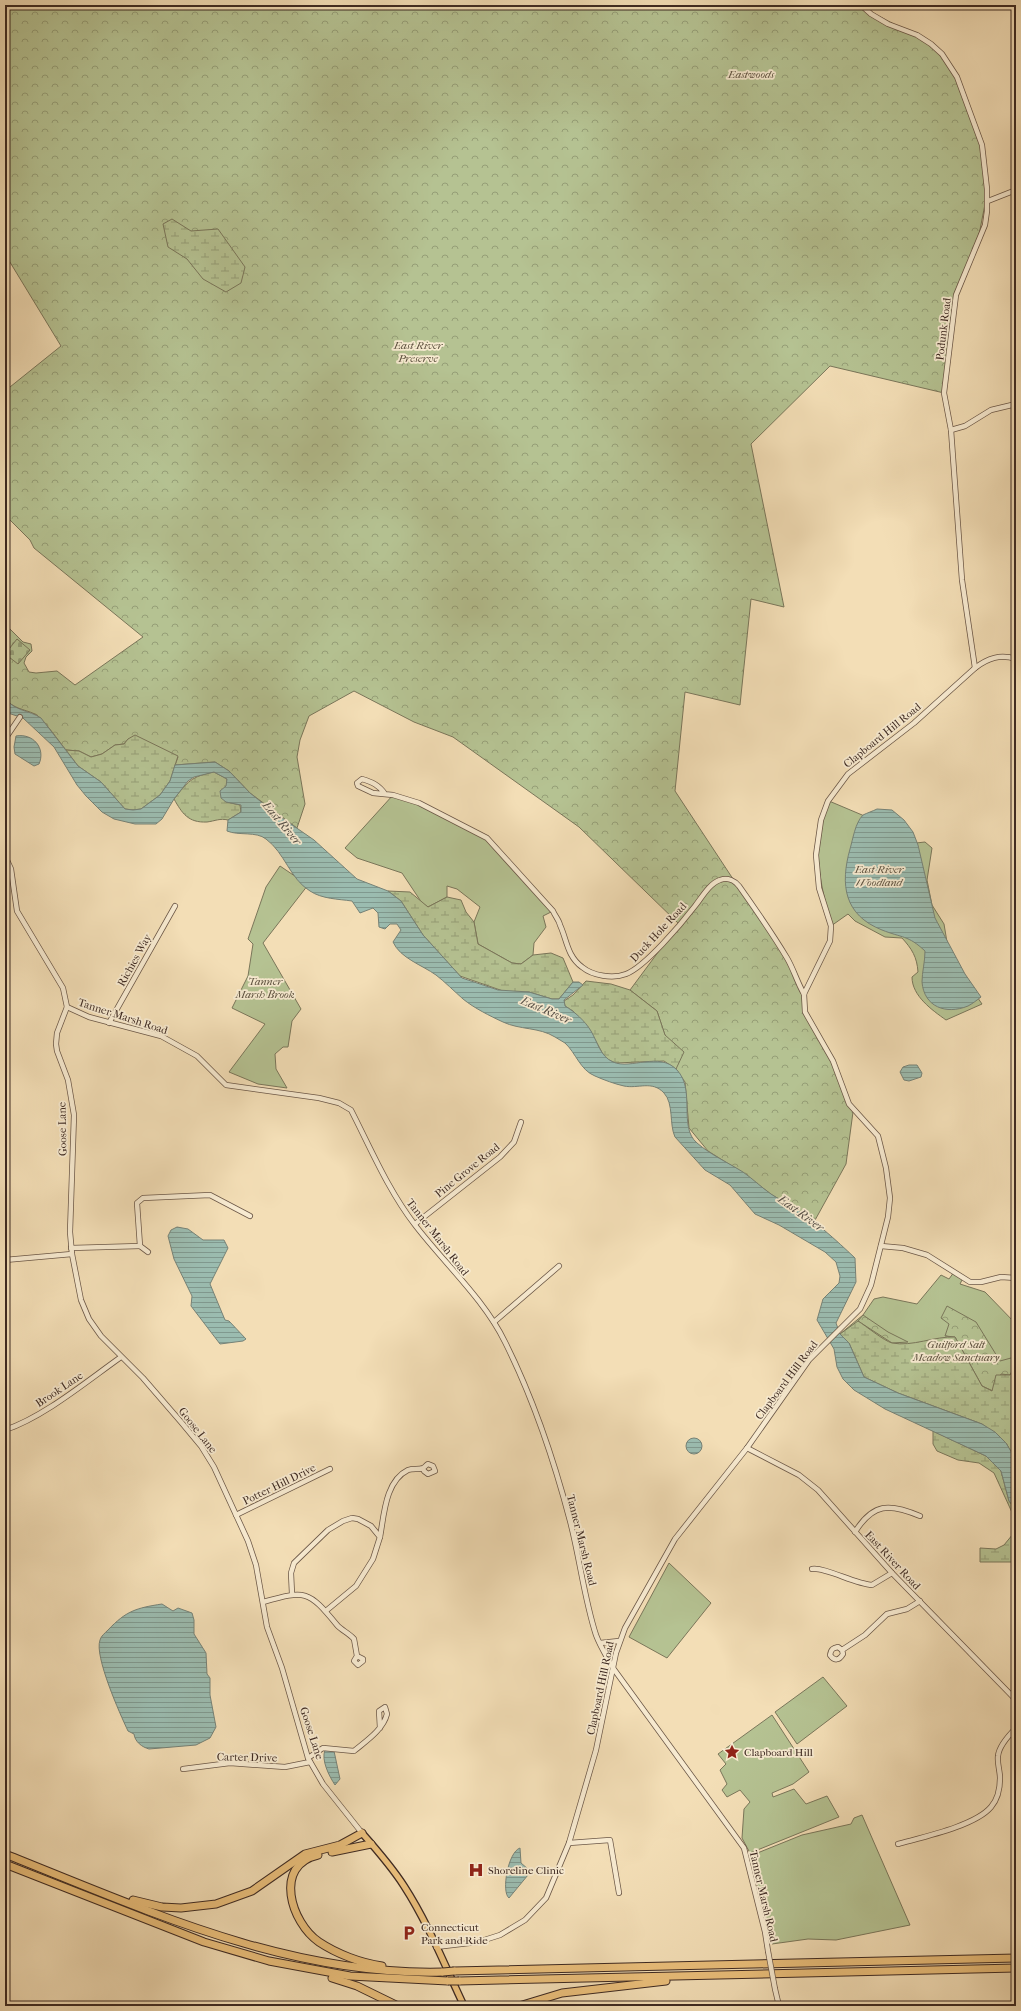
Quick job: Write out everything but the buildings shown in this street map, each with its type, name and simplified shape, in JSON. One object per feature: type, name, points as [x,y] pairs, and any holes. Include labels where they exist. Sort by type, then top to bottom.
[{"type":"highway","points":[[81,1884],[137,1901],[162,1906],[181,1908],[216,1904],[252,1891],[305,1854],[340,1845],[362,1834]]},
{"type":"highway","points":[[372,1844],[316,1855],[305,1860],[296,1869],[292,1879],[291,1892],[293,1905],[299,1919],[308,1932],[319,1942],[355,1959],[380,1966],[436,1972]]},
{"type":"highway","points":[[5,1854],[202,1931],[252,1947],[332,1964],[386,1970],[454,1972],[1016,1958]]},
{"type":"highway","points":[[5,1864],[204,1942],[348,1982],[398,2006]]},
{"type":"highway","points":[[296,1967],[350,1976],[448,1982],[1016,1968]]},
{"type":"highway","points":[[519,2006],[562,1993],[665,1981],[758,1974]]},
{"type":"main road","name":"Goose Lane","points":[[362,1834],[372,1844],[404,1885],[464,2006]]},
{"type":"street","name":"Podunk Road","points":[[861,5],[871,14],[888,24],[917,35],[931,44],[942,54],[957,77],[982,145],[988,202],[984,225],[956,295],[944,393],[951,430],[962,580],[975,668]]},
{"type":"street","points":[[988,202],[1016,190]]},
{"type":"street","points":[[951,430],[965,426],[991,410],[1016,404]]},
{"type":"street","name":"Clapboard Hill Road","points":[[436,1947],[487,1940],[506,1932],[525,1920],[546,1898],[569,1843],[596,1750],[619,1641],[634,1611],[672,1545],[746,1448],[801,1370],[825,1342],[860,1309],[871,1285],[888,1217],[890,1198],[880,1142],[873,1130],[849,1104],[833,1061],[805,1012],[804,994],[830,941],[831,926],[818,888],[816,873],[818,832],[828,801],[848,774],[914,723],[983,661],[994,657],[1008,656],[1016,659]]},
{"type":"street","points":[[5,739],[20,717]]},
{"type":"street","name":"Duck Hole Road","points":[[385,794],[380,786],[367,780],[362,779],[357,783],[363,790],[405,798],[419,803],[486,838],[553,911],[561,925],[564,940],[574,959],[582,968],[593,973],[615,976],[625,975],[635,970],[674,929],[712,885],[721,879],[728,879],[735,882],[739,886],[768,927],[788,959],[797,983],[804,994]]},
{"type":"street","points":[[5,856],[12,869],[17,911],[63,988],[67,1006]]},
{"type":"street","name":"Richies Way","points":[[109,1023],[175,906]]},
{"type":"street","name":"Tanner Marsh Road","points":[[67,1006],[89,1017],[161,1036],[197,1056],[226,1085],[319,1098],[339,1102],[351,1110],[386,1180],[414,1224],[494,1322],[505,1342],[537,1417],[555,1470],[571,1523],[593,1623],[600,1643],[613,1668],[744,1848],[765,1932],[779,2006]]},
{"type":"street","name":"Goose Lane","points":[[67,1006],[57,1033],[56,1044],[57,1051],[68,1080],[74,1115],[69,1210],[71,1248],[81,1300],[89,1319],[101,1336],[143,1378],[201,1446],[214,1467],[248,1541],[254,1559],[267,1627],[282,1668],[309,1760],[323,1784],[362,1834]]},
{"type":"street","name":"Pine Grove Road","points":[[414,1224],[500,1157],[514,1142],[521,1122]]},
{"type":"street","points":[[140,1246],[137,1203],[143,1198],[210,1195],[250,1216]]},
{"type":"street","points":[[71,1248],[140,1246],[148,1252]]},
{"type":"street","points":[[881,1246],[903,1248],[927,1255],[970,1282],[981,1282],[1001,1277],[1016,1278]]},
{"type":"street","points":[[5,1260],[72,1254]]},
{"type":"street","points":[[494,1322],[559,1266]]},
{"type":"street","name":"Brook Lane","points":[[5,1430],[17,1427],[121,1357]]},
{"type":"street","name":"East River Road","points":[[746,1448],[809,1482],[818,1490],[892,1573],[1016,1700]]},
{"type":"street","points":[[327,1610],[356,1586],[373,1559],[380,1537],[388,1497],[392,1487],[403,1473],[409,1470],[424,1468]]},
{"type":"street","name":"Potter Hill Drive","points":[[236,1515],[330,1469]]},
{"type":"street","points":[[855,1532],[863,1519],[870,1513],[880,1508],[888,1508],[920,1516]]},
{"type":"street","points":[[292,1594],[291,1573],[294,1563],[328,1530],[348,1520],[358,1518],[371,1526],[380,1537]]},
{"type":"street","points":[[812,1569],[823,1570],[834,1575],[872,1585],[892,1573]]},
{"type":"street","points":[[263,1602],[292,1594],[305,1594],[327,1610],[338,1626],[354,1639],[357,1656]]},
{"type":"street","points":[[842,1650],[865,1635],[887,1614],[907,1609],[920,1601]]},
{"type":"street","points":[[600,1643],[619,1641]]},
{"type":"street","name":"Carter Drive","points":[[183,1769],[230,1763],[285,1767],[309,1760],[323,1748],[354,1751],[380,1728]]},
{"type":"street","points":[[898,1844],[955,1827],[980,1817],[992,1806],[998,1794],[1000,1784],[998,1756],[1005,1742],[1016,1728]]},
{"type":"street","points":[[569,1843],[610,1840],[618,1893]]},
{"type":"green space","name":"East River Preserve","points":[[5,5],[858,5],[931,44],[957,77],[982,145],[986,199],[977,245],[956,295],[944,393],[830,366],[751,444],[784,607],[751,599],[740,705],[685,692],[675,791],[735,882],[768,927],[804,994],[805,1012],[833,1061],[853,1112],[846,1164],[814,1222],[708,1151],[689,1128],[685,1082],[676,1069],[657,1011],[630,990],[679,924],[579,827],[453,737],[414,722],[354,691],[309,716],[300,740],[297,757],[305,804],[297,828],[250,793],[229,771],[215,762],[175,765],[178,757],[128,739],[124,744],[115,745],[102,754],[91,757],[79,751],[66,750],[47,725],[38,716],[15,707],[5,698],[5,631],[9,628],[23,642],[31,644],[32,651],[26,657],[24,663],[29,672],[36,673],[57,671],[75,685],[143,637],[34,548],[30,540],[5,515],[5,391],[61,346],[5,254]]},
{"type":"green space","points":[[172,219],[191,231],[218,229],[245,267],[241,283],[226,292],[203,279],[187,259],[168,247],[163,224]]},
{"type":"green space","points":[[17,639],[30,650],[18,664],[5,654]]},
{"type":"green space","points":[[135,735],[178,756],[170,781],[160,795],[141,809],[133,810],[125,809],[101,782],[78,766],[66,750],[79,751],[91,757],[102,754],[115,745],[124,744],[128,739]]},
{"type":"green space","points":[[214,772],[227,779],[226,802],[240,805],[241,812],[228,820],[220,819],[200,822],[190,819],[183,813],[174,799],[187,784],[195,778]]},
{"type":"green space","points":[[393,795],[405,798],[487,838],[553,911],[543,916],[546,927],[534,943],[533,955],[521,964],[512,963],[478,944],[474,922],[480,907],[457,889],[447,886],[447,897],[428,907],[422,903],[402,873],[357,858],[345,848]]},
{"type":"green space","name":"East River Woodland","points":[[829,801],[900,831],[916,843],[925,842],[932,848],[927,880],[932,905],[944,924],[947,942],[960,972],[982,1004],[946,1020],[924,1002],[915,990],[912,977],[918,972],[915,958],[902,938],[885,937],[855,921],[848,914],[831,926],[823,893],[818,849],[823,818]]},
{"type":"green space","name":"Tanner Marsh Brook","points":[[280,866],[308,885],[263,943],[301,1009],[292,1021],[288,1047],[283,1047],[275,1054],[276,1069],[287,1088],[258,1084],[229,1072],[265,1024],[232,1008],[248,976],[253,944],[248,939],[266,887]]},
{"type":"green space","points":[[388,891],[410,892],[428,907],[447,897],[461,900],[466,912],[474,922],[478,944],[512,963],[521,964],[533,955],[551,953],[563,958],[573,982],[559,999],[552,999],[529,992],[506,992],[460,976],[423,935],[401,901]]},
{"type":"green space","points":[[586,981],[611,984],[630,990],[657,1011],[665,1035],[684,1052],[676,1069],[664,1061],[615,1063],[605,1058],[590,1030],[573,1011],[565,1006],[564,1001],[573,995]]},
{"type":"green space","name":"Guilford Salt Meadow Sanctuary","points":[[954,1272],[963,1278],[960,1284],[985,1292],[1016,1324],[1016,1460],[1006,1443],[982,1424],[898,1393],[840,1334],[863,1315],[874,1299],[883,1297],[917,1304],[941,1275],[949,1279]]},
{"type":"green space","points":[[947,1306],[976,1322],[1000,1361],[1011,1358],[1016,1354],[1016,1364],[1010,1375],[1001,1374],[993,1391],[982,1386],[955,1337],[945,1336],[949,1324],[941,1318]]},
{"type":"green space","points":[[863,1315],[888,1332],[908,1342],[892,1343],[858,1321]]},
{"type":"green space","points":[[858,1321],[892,1343],[907,1344],[955,1337],[982,1386],[992,1391],[996,1375],[1010,1375],[1016,1364],[1016,1460],[1006,1443],[982,1424],[898,1393],[864,1377],[849,1343],[840,1334]]},
{"type":"green space","points":[[933,1431],[986,1456],[1001,1471],[1009,1501],[1016,1510],[1016,1528],[1015,1519],[994,1473],[979,1463],[958,1460],[937,1451],[933,1444]]},
{"type":"green space","points":[[1016,1528],[1016,1567],[1014,1562],[980,1562],[980,1548],[996,1549],[1004,1545]]},
{"type":"green space","points":[[669,1563],[711,1603],[667,1658],[629,1637]]},
{"type":"green space","points":[[823,1677],[847,1706],[797,1744],[775,1712]]},
{"type":"green space","points":[[772,1715],[809,1772],[793,1784],[772,1793],[773,1797],[794,1789],[806,1804],[827,1796],[839,1817],[750,1853],[742,1838],[744,1809],[750,1802],[740,1790],[727,1797],[722,1790],[727,1784],[720,1770],[726,1764],[718,1754]]},
{"type":"green space","points":[[862,1815],[910,1925],[836,1940],[808,1939],[772,1944],[750,1856],[802,1835],[851,1824],[854,1818]]},
{"type":"water","name":"East River","points":[[5,698],[17,708],[41,718],[78,766],[101,782],[125,809],[141,809],[160,795],[170,781],[175,765],[215,762],[229,771],[250,793],[275,813],[314,840],[357,879],[388,891],[401,901],[423,935],[462,978],[498,990],[529,992],[552,999],[559,999],[573,982],[579,982],[583,985],[564,1000],[565,1006],[586,1024],[605,1056],[613,1062],[620,1064],[654,1061],[662,1062],[677,1070],[683,1078],[687,1098],[687,1118],[691,1136],[697,1143],[713,1155],[743,1172],[774,1196],[801,1212],[855,1258],[856,1282],[836,1323],[840,1334],[849,1343],[864,1377],[898,1393],[982,1424],[995,1432],[1006,1443],[1016,1460],[1016,1510],[1009,1501],[1001,1471],[986,1456],[885,1409],[854,1390],[843,1379],[837,1367],[834,1349],[817,1320],[823,1299],[839,1283],[840,1276],[836,1262],[825,1252],[779,1225],[755,1214],[730,1185],[705,1170],[675,1137],[669,1103],[664,1093],[655,1087],[629,1087],[595,1076],[582,1066],[564,1042],[543,1032],[509,1025],[482,1012],[463,999],[436,975],[406,957],[396,948],[393,942],[401,930],[397,924],[390,924],[385,929],[379,927],[378,913],[373,908],[360,913],[352,901],[325,897],[310,891],[297,880],[278,851],[266,839],[257,835],[227,831],[228,820],[241,812],[241,805],[226,802],[221,798],[220,791],[226,786],[227,779],[214,772],[194,777],[188,781],[174,799],[162,819],[156,824],[135,824],[114,819],[102,812],[77,785],[54,747],[23,718],[5,712]]},
{"type":"water","points":[[16,736],[33,739],[41,752],[39,764],[34,766],[15,754],[14,747]]},
{"type":"water","name":"East River Woodland","points":[[877,809],[892,810],[904,820],[913,832],[918,845],[935,918],[965,974],[981,997],[968,1006],[952,1010],[938,1007],[932,1003],[927,998],[922,982],[925,951],[909,939],[869,924],[853,907],[848,897],[845,875],[856,827],[863,815]]},
{"type":"water","points":[[917,1065],[922,1073],[921,1077],[909,1081],[904,1080],[900,1072],[903,1067]]},
{"type":"water","points":[[177,1227],[188,1229],[203,1240],[224,1240],[228,1248],[210,1284],[225,1320],[229,1321],[246,1339],[243,1341],[220,1344],[191,1306],[192,1296],[174,1259],[168,1236],[171,1230]]},
{"type":"water","points":[[694,1438],[700,1440],[702,1446],[700,1452],[694,1454],[688,1452],[686,1446],[688,1440]]},
{"type":"water","points":[[162,1604],[173,1611],[178,1608],[192,1613],[194,1620],[194,1634],[206,1653],[207,1674],[210,1678],[210,1695],[216,1727],[210,1738],[196,1745],[149,1749],[139,1744],[134,1734],[128,1731],[119,1712],[104,1671],[99,1648],[102,1636],[120,1618],[138,1609]]},
{"type":"water","points":[[325,1750],[334,1751],[340,1779],[335,1785],[328,1773],[325,1763]]},
{"type":"water","points":[[520,1848],[521,1863],[528,1869],[528,1875],[509,1898],[506,1888],[507,1872],[512,1857]]},
{"type":"place","name":"Clapboard Hill","points":[[732,1752]]},
{"type":"place","name":"Shoreline Clinic","points":[[476,1870]]},
{"type":"place","name":"Connecticut Park and Ride","points":[[409,1933]]},
{"type":"park label","name":"Eastwoods","points":[[751,74]]}]
